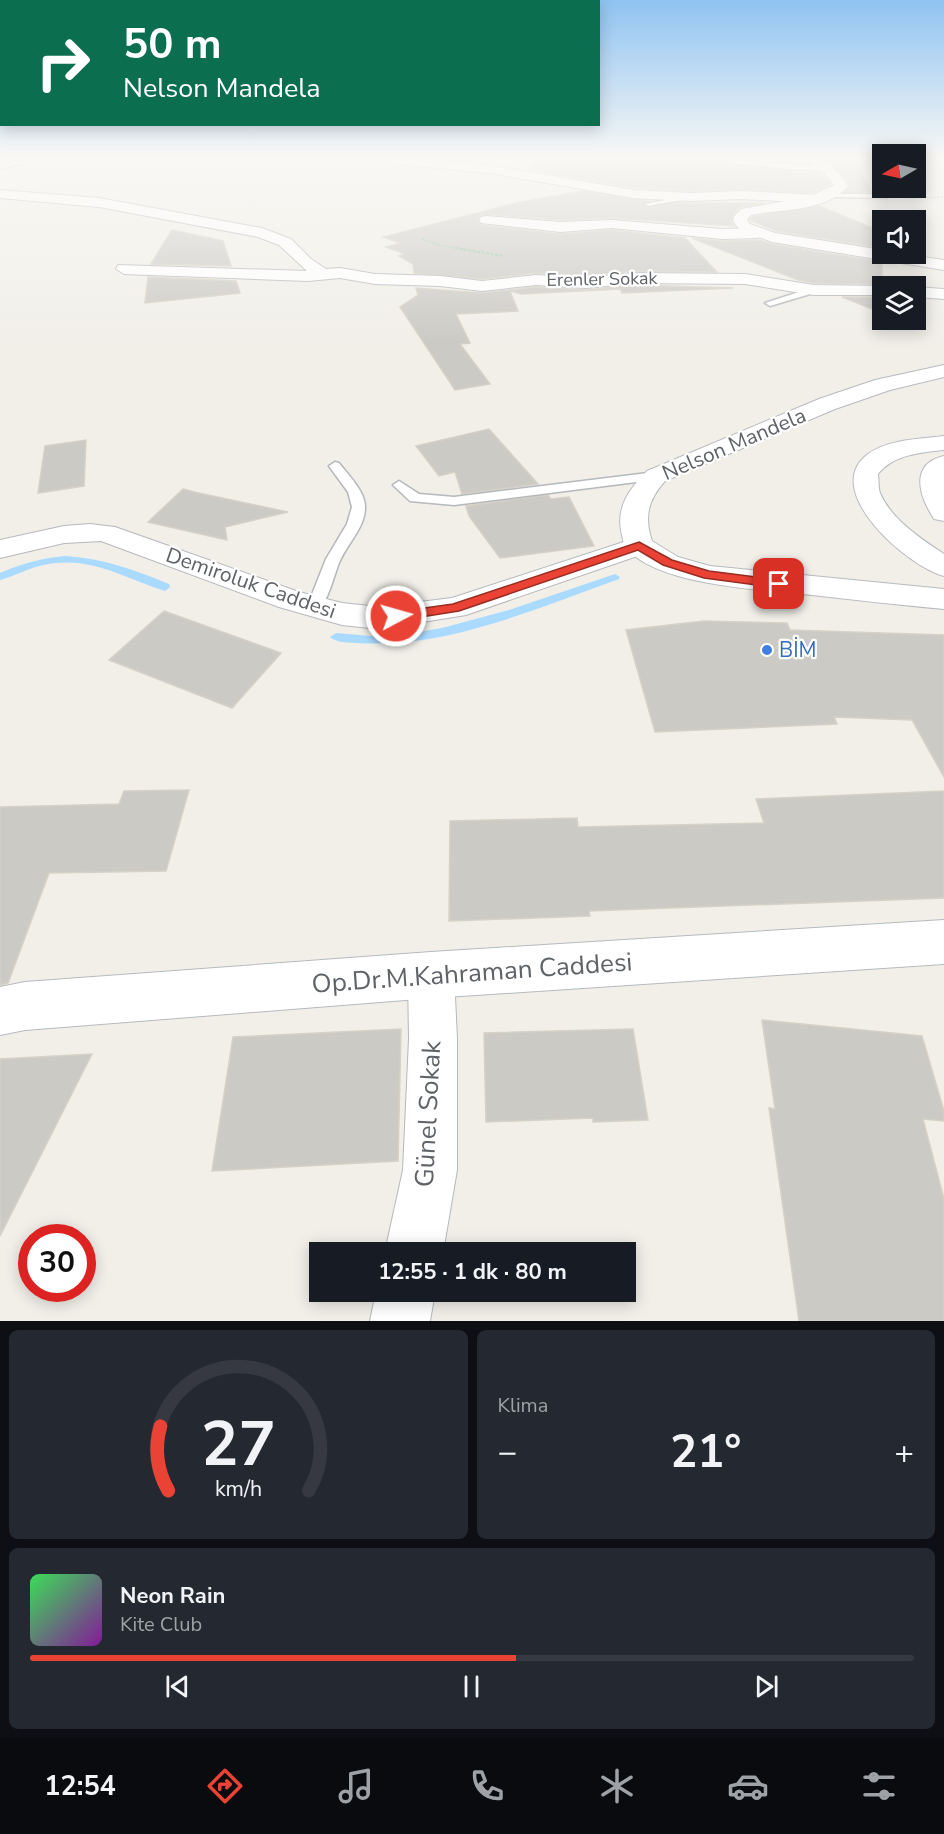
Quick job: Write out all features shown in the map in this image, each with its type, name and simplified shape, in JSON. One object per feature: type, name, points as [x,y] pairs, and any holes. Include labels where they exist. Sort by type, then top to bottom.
[{"type":"street","points":[[194,221],[262,233],[285,242],[305,262],[322,274]]},
{"type":"street","points":[[492,221],[560,228],[612,224],[722,234],[758,233],[944,265]]},
{"type":"street","points":[[740,221],[744,227],[758,233]]},
{"type":"street","name":"Erenler Sokak","points":[[124,269],[302,276],[340,273],[382,280],[441,281],[482,286],[536,280],[586,283],[635,278],[732,278],[814,290],[872,290]]},
{"type":"street","points":[[926,293],[944,294]]},
{"type":"street","name":"Nelson Mandela","points":[[639,546],[632,516],[640,493],[656,476],[827,404],[883,385],[944,370]]},
{"type":"street","points":[[944,443],[891,451],[879,457],[868,467],[865,478],[865,491],[872,507],[892,530],[916,550],[944,567]]},
{"type":"street","points":[[944,463],[935,470],[932,483],[935,500],[944,513]]},
{"type":"street","name":"Demiroluk Caddesi","points":[[0,549],[52,535],[86,531],[105,533],[290,600],[342,614],[379,618],[454,608],[639,546]]},
{"type":"street","points":[[639,546],[668,563],[709,575],[944,599]]},
{"type":"street","name":"Op.Dr.M.Kahraman Caddesi","points":[[0,1011],[37,1005],[431,975],[943,946]]},
{"type":"street","name":"Günel Sokak","points":[[416,1242],[430,1170],[433,1039],[431,975]]},
{"type":"street","points":[[400,1321],[404,1302]]},
{"type":"lane","points":[[770,303],[814,290]]},
{"type":"lane","points":[[315,607],[333,559],[354,524],[359,507],[354,492],[335,466]]},
{"type":"lane","points":[[399,485],[415,498],[454,501],[656,476]]},
{"type":"building","points":[[447,221],[478,221],[481,225],[560,234],[612,230],[685,238],[717,272],[635,271],[586,276],[536,273],[482,279],[414,273],[413,264],[399,256],[405,254],[386,247],[400,243],[383,237]]},
{"type":"building","points":[[652,221],[731,221],[734,226]]},
{"type":"building","points":[[752,221],[854,221],[872,228],[872,246],[776,231]]},
{"type":"building","points":[[172,230],[223,241],[231,266],[151,264]]},
{"type":"building","points":[[692,238],[722,241],[759,240],[872,260],[872,264],[882,264],[882,276],[872,276],[872,284],[814,283],[798,280]]},
{"type":"building","points":[[148,277],[236,281],[240,293],[145,303]]},
{"type":"building","points":[[635,285],[733,288],[622,293],[620,289],[521,294],[510,291],[518,311],[456,314],[470,343],[460,344],[490,384],[455,390],[400,307],[418,295],[416,288],[482,293],[536,287],[586,290]]},
{"type":"building","points":[[842,297],[872,297],[872,309]]},
{"type":"building","points":[[489,429],[538,484],[462,494],[455,472],[439,476],[416,446]]},
{"type":"building","points":[[86,440],[84,486],[38,493],[45,446]]},
{"type":"building","points":[[183,489],[288,512],[225,527],[227,540],[148,522]]},
{"type":"building","points":[[548,495],[551,499],[569,497],[594,546],[500,558],[469,516],[466,506]]},
{"type":"building","points":[[164,611],[281,653],[232,708],[109,660]]},
{"type":"building","points":[[704,621],[787,623],[790,630],[944,635],[944,777],[912,720],[834,717],[837,724],[655,732],[626,630]]},
{"type":"building","points":[[189,790],[166,871],[49,873],[8,983],[0,985],[0,807],[119,804],[124,791]]},
{"type":"building","points":[[944,791],[944,898],[589,911],[590,916],[449,921],[450,821],[577,818],[578,827],[764,823],[756,799]]},
{"type":"building","points":[[762,1020],[922,1036],[944,1111],[944,1121],[923,1119],[944,1199],[944,1321],[799,1321],[769,1108],[775,1109]]},
{"type":"building","points":[[401,1029],[398,1161],[212,1171],[233,1037]]},
{"type":"building","points":[[633,1029],[648,1120],[593,1122],[593,1118],[486,1122],[484,1033]]},
{"type":"building","points":[[92,1054],[0,1236],[0,1059]]},
{"type":"waterway","points":[[0,577],[44,561],[84,560],[123,570],[165,587]]},
{"type":"waterway","points":[[336,637],[371,640],[407,638],[442,632],[513,612],[615,577]]},
{"type":"place","name":"BİM","points":[[767,650]]},
{"type":"route","points":[[396,616],[454,608],[639,546],[668,563],[709,575],[779,584]]}]
